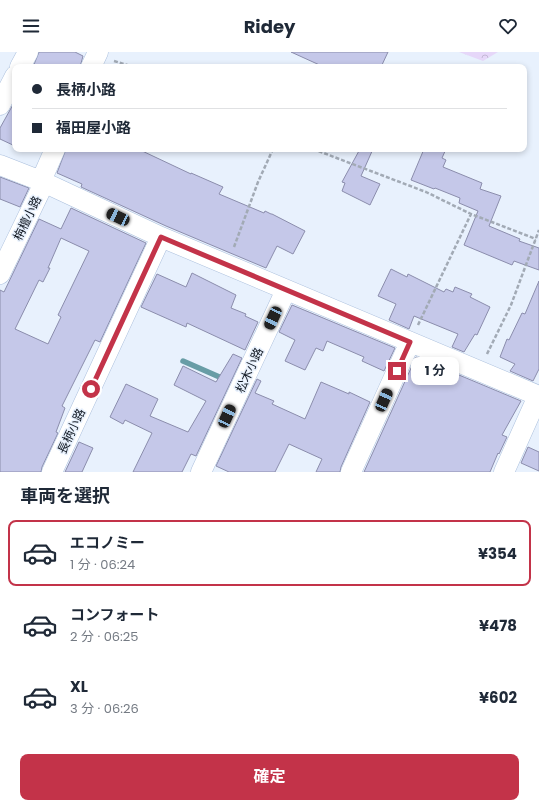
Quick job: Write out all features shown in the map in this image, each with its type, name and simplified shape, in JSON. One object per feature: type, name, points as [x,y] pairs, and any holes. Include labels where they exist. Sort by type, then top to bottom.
[{"type":"street","points":[[22,64],[28,52]]},
{"type":"street","points":[[92,64],[98,52]]},
{"type":"street","points":[[0,105],[12,82]]},
{"type":"street","name":"栴檀小路","points":[[0,274],[42,182],[54,152]]},
{"type":"street","points":[[0,165],[42,182],[161,237],[539,396],[504,472]]},
{"type":"street","name":"長柄小路","points":[[52,472],[161,237]]},
{"type":"street","name":"松木小路","points":[[201,472],[286,290]]},
{"type":"street","points":[[351,472],[410,342]]},
{"type":"path","points":[[227,264],[258,182],[272,152]]},
{"type":"path","points":[[321,152],[426,192],[471,214],[536,239]]},
{"type":"path","points":[[410,342],[471,214]]},
{"type":"path","points":[[479,371],[511,305],[539,230]]},
{"type":"green space","points":[[459,52],[498,52],[483,61]]},
{"type":"building","points":[[39,52],[75,52],[83,56],[81,64],[34,64]]},
{"type":"building","points":[[291,52],[388,52],[382,64],[317,64]]},
{"type":"building","points":[[12,106],[12,145],[0,139],[0,128]]},
{"type":"building","points":[[65,152],[144,152],[223,187],[219,194],[264,213],[265,211],[272,214],[305,231],[293,254],[277,246],[266,268],[166,226],[81,187],[82,184],[57,173]]},
{"type":"building","points":[[358,152],[372,152],[361,176],[380,184],[370,205],[342,191],[345,183],[342,182]]},
{"type":"building","points":[[423,152],[445,152],[442,158],[446,160],[443,167],[482,183],[480,189],[501,196],[489,226],[520,239],[519,241],[539,248],[539,270],[514,261],[512,265],[464,245],[478,211],[459,203],[460,198],[411,180]]},
{"type":"building","points":[[0,177],[29,188],[20,207],[0,199]]},
{"type":"building","points":[[71,208],[146,243],[100,342],[95,340],[62,406],[65,408],[56,432],[58,433],[41,472],[0,472],[0,290],[4,292],[39,219],[61,229]],"holes":[[[61,238],[89,251],[58,315],[61,317],[48,344],[15,329],[39,280],[43,282]]]},
{"type":"building","points":[[391,269],[407,277],[408,274],[444,292],[446,289],[453,292],[455,287],[472,294],[470,297],[490,307],[477,335],[475,334],[464,352],[452,347],[458,334],[414,316],[409,329],[389,320],[396,304],[378,296]]},
{"type":"building","points":[[192,273],[236,295],[231,308],[246,314],[245,316],[258,322],[245,350],[187,323],[186,327],[141,307],[157,274],[186,287]]},
{"type":"building","points":[[539,281],[539,369],[533,381],[510,371],[515,364],[500,357],[507,339],[509,340],[522,313],[525,314]]},
{"type":"building","points":[[292,305],[395,348],[384,371],[362,361],[364,357],[327,341],[323,351],[316,348],[305,370],[285,361],[295,340],[279,332]]},
{"type":"building","points":[[233,354],[242,358],[196,456],[191,454],[182,472],[133,472],[152,433],[125,420],[123,424],[110,417],[126,384],[158,399],[150,416],[188,432],[206,401],[174,385],[183,366],[216,382]]},
{"type":"building","points":[[416,357],[521,401],[502,435],[507,437],[490,472],[364,472]]},
{"type":"building","points":[[257,379],[261,381],[255,393],[274,401],[272,404],[305,419],[321,382],[349,394],[349,392],[370,402],[340,472],[316,472],[322,459],[289,444],[275,472],[229,472],[216,466]]},
{"type":"building","points":[[79,442],[93,448],[82,472],[65,472]]},
{"type":"building","points":[[528,447],[539,452],[539,471],[521,463]]},
{"type":"waterway","points":[[183,361],[224,379]]},
{"type":"route","points":[[91,389],[161,237],[410,342],[397,371]]}]
